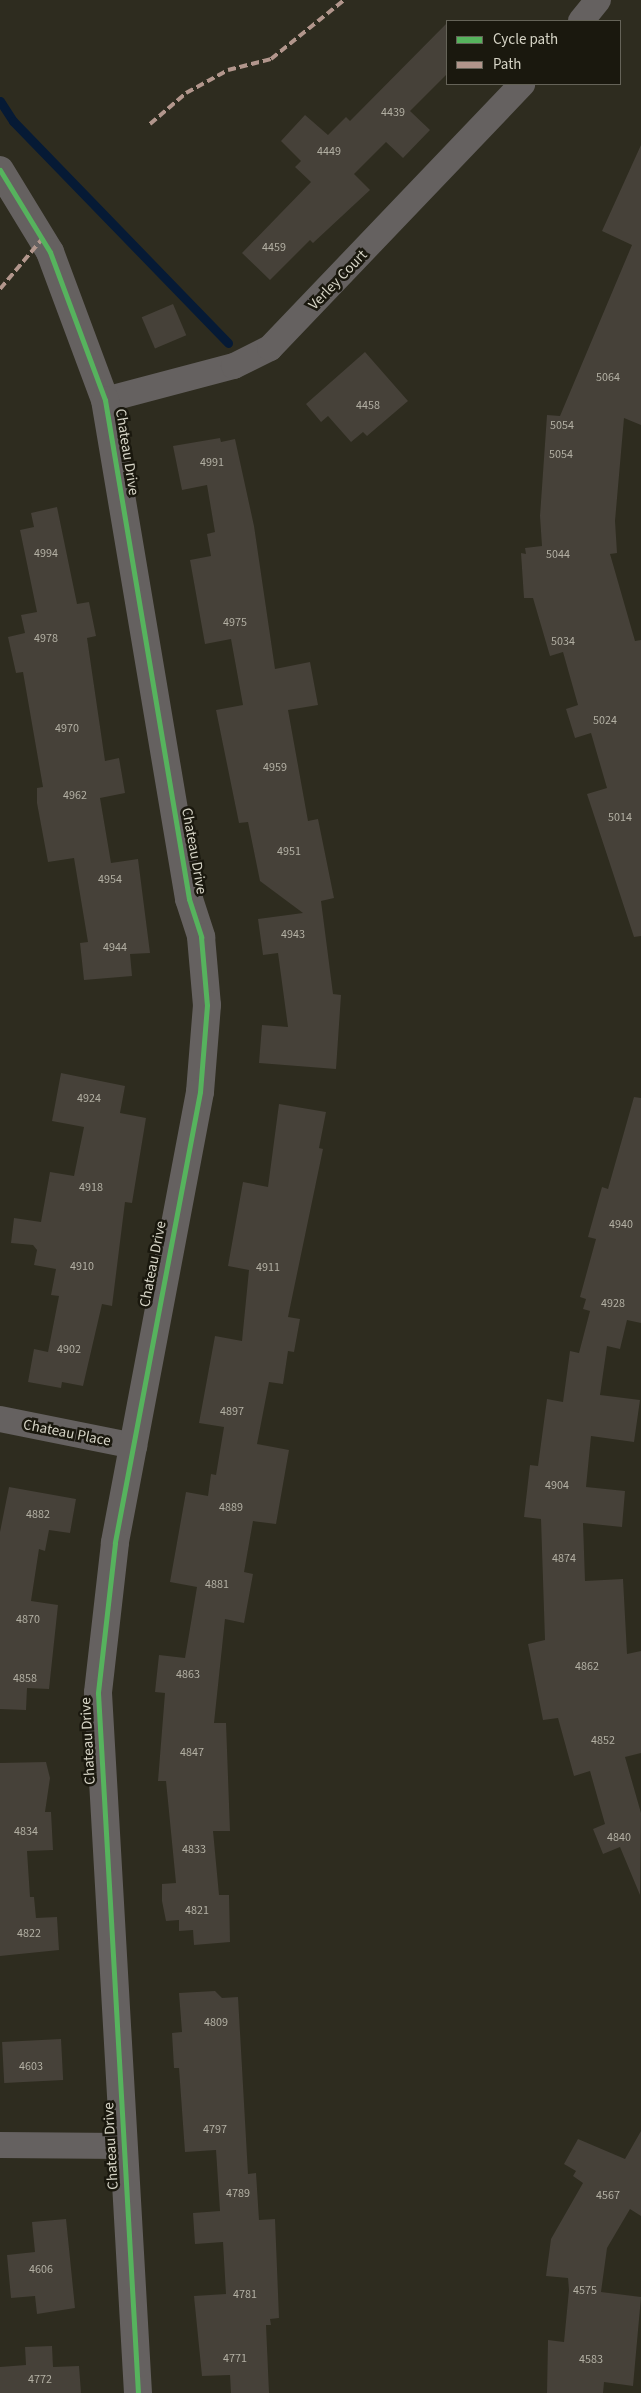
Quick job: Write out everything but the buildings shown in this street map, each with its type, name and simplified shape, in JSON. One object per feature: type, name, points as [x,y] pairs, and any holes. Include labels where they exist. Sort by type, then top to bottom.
[{"type":"street","points":[[582,20],[598,0]]},
{"type":"street","name":"Verley Court","points":[[106,400],[234,366],[270,348],[521,85]]},
{"type":"street","name":"Chateau Drive","points":[[0,170],[50,252],[106,400],[189,900],[201,937],[208,1005],[200,1092],[115,1543],[98,1693],[138,2393]]},
{"type":"street","name":"Chateau Place","points":[[0,1420],[134,1446]]},
{"type":"street","points":[[0,2145],[123,2146]]},
{"type":"waterway","points":[[0,101],[13,121],[228,343]]},
{"type":"marked path","points":[[150,124],[186,93],[228,70],[271,59],[344,0]]},
{"type":"marked path","points":[[0,289],[43,238]]},
{"type":"cycle path","points":[[0,170],[50,252],[105,400],[189,899],[201,937],[207,1005],[200,1092],[115,1543],[98,1693],[138,2393]]}]
